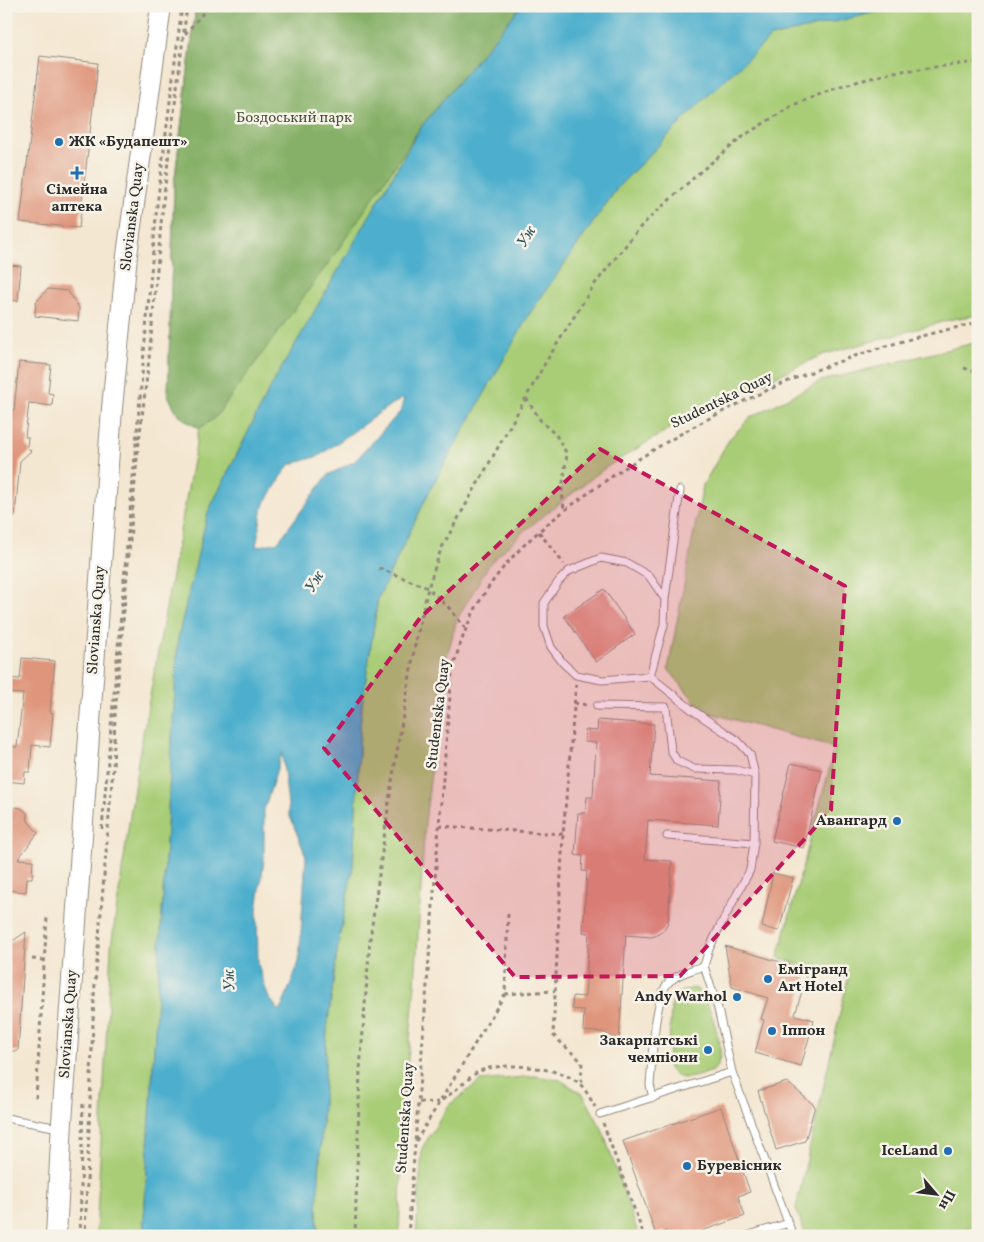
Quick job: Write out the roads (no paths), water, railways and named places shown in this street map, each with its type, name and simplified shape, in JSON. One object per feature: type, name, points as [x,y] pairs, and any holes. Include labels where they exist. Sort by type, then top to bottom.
[{"type":"street","name":"Slovianska Quay","points":[[56,1236],[112,408],[127,255],[161,6]]},
{"type":"lane","points":[[650,676],[664,625],[665,599],[680,490]]},
{"type":"lane","points":[[665,599],[649,576],[627,563],[601,558],[569,571],[558,581],[544,604],[544,626],[551,647],[563,663],[576,675],[602,680],[650,676],[691,709],[738,741],[750,754],[755,775],[754,844],[750,870],[720,926],[709,949],[704,966],[718,1009],[732,1072],[793,1236]]},
{"type":"lane","points":[[597,706],[666,707],[671,751],[677,761],[694,769],[736,770],[755,775]]},
{"type":"lane","points":[[667,836],[754,844]]},
{"type":"lane","points":[[653,1098],[650,1085],[658,1001],[667,983],[680,974],[704,966]]},
{"type":"lane","points":[[600,1114],[732,1072]]},
{"type":"lane","points":[[6,1118],[62,1129]]},
{"type":"lane","points":[[746,1236],[789,1223]]},
{"type":"water","name":"Уж","points":[[521,6],[901,6],[771,37],[701,102],[618,187],[530,313],[432,486],[378,598],[361,712],[353,867],[338,945],[327,1030],[317,1213],[318,1236],[143,1236],[178,638],[208,512],[270,388],[421,127]],"holes":[[[404,398],[400,412],[355,461],[328,475],[278,542],[256,547],[263,506],[289,465],[319,456],[389,406]],[[282,753],[289,814],[306,856],[299,962],[280,1012],[268,996],[258,964],[257,910],[264,860],[264,810]]]},
{"type":"place","name":"ЖК «Будапешт»","points":[[59,142]]},
{"type":"place","name":"Сімейна аптека","points":[[77,173]]},
{"type":"place","name":"Авангард","points":[[897,821]]},
{"type":"place","name":"Емігранд Art Hotel","points":[[768,979]]},
{"type":"place","name":"Andy Warhol","points":[[737,997]]},
{"type":"place","name":"Іппон","points":[[772,1031]]},
{"type":"place","name":"Закарпатські чемпіони","points":[[708,1050]]},
{"type":"place","name":"IceLand","points":[[948,1151]]},
{"type":"place","name":"Буревісник","points":[[687,1166]]},
{"type":"park label","name":"Боздоський парк","points":[[294,118]]}]
